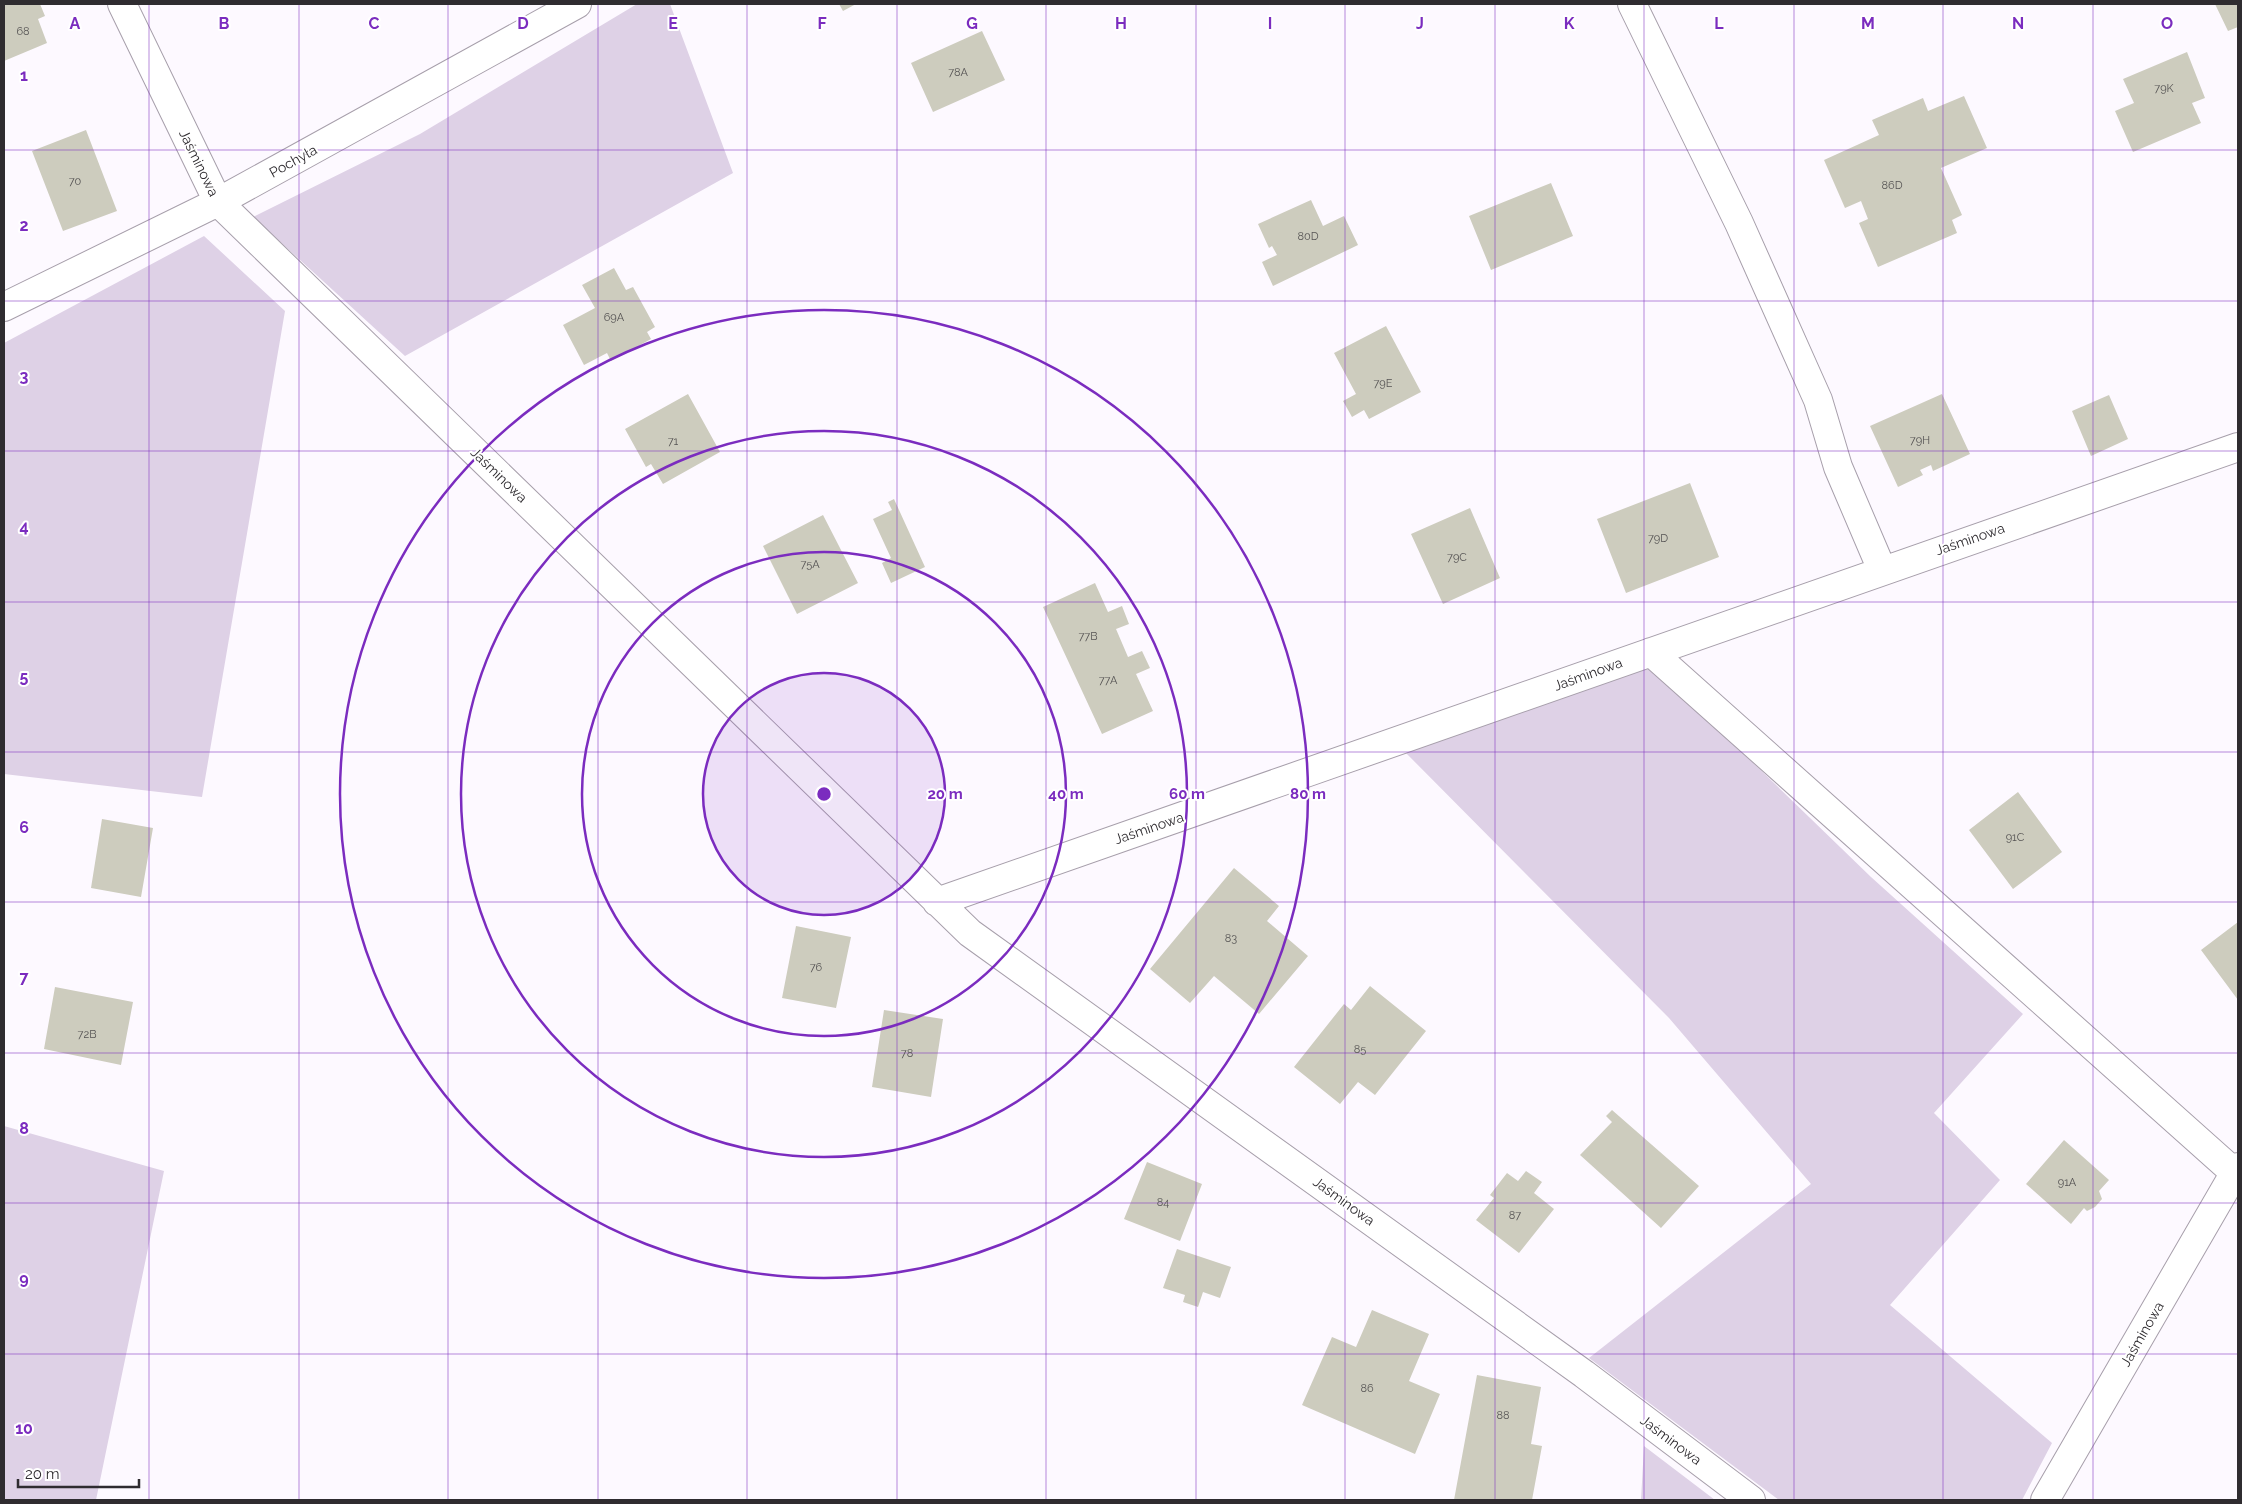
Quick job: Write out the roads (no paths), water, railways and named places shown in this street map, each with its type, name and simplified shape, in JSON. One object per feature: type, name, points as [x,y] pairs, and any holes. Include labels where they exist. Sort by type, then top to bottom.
[{"type":"street","name":"Jaśminowa","points":[[122,4],[218,202],[970,933],[1584,1374],[1750,1500]]},
{"type":"street","name":"Pochyła","points":[[4,307],[218,202],[577,4]]},
{"type":"street","points":[[1632,4],[1739,223],[1818,400],[1838,467],[1882,570]]},
{"type":"street","name":"Jaśminowa","points":[[937,902],[2238,447]]},
{"type":"street","points":[[1651,652],[2237,1170]]},
{"type":"street","name":"Jaśminowa","points":[[2045,1500],[2237,1170]]}]
